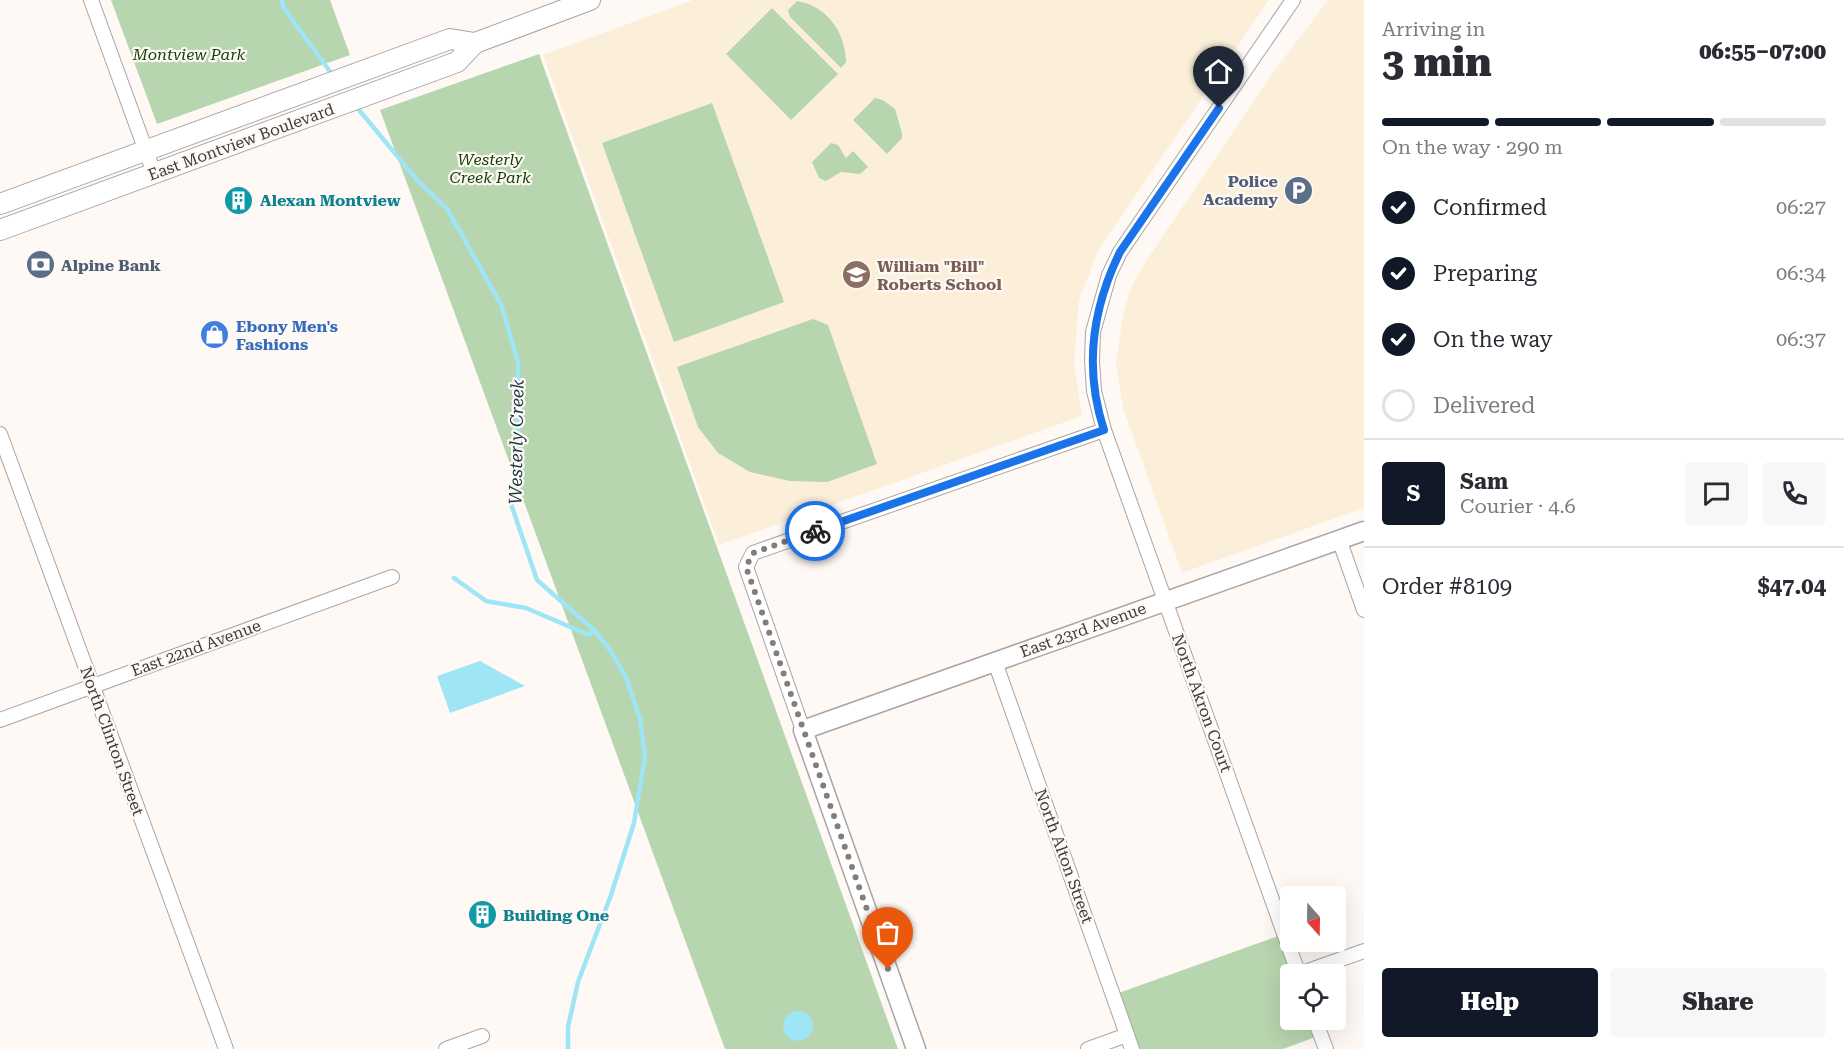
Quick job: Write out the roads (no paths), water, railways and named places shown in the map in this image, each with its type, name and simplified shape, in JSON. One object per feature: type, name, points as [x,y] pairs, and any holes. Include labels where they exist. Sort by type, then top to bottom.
[{"type":"main road","name":"East Montview Boulevard","points":[[0,230],[457,62],[475,43],[586,1]]},
{"type":"main road","name":"East Montview Boulevard","points":[[0,204],[450,39],[475,43]]},
{"type":"street","points":[[91,0],[154,173]]},
{"type":"street","name":"North Akron Court","points":[[1293,0],[1120,252],[1109,275],[1095,322],[1092,361],[1094,391],[1104,430],[1295,964]]},
{"type":"street","points":[[916,1049],[746,567],[753,553],[1104,430]]},
{"type":"street","name":"North Clinton Street","points":[[0,434],[226,1049]]},
{"type":"street","name":"East 23rd Avenue","points":[[803,730],[1364,531]]},
{"type":"street","points":[[1339,539],[1364,610]]},
{"type":"street","name":"East 22nd Avenue","points":[[0,720],[392,577]]},
{"type":"street","name":"North Alton Street","points":[[994,662],[1132,1049]]},
{"type":"street","points":[[1329,964],[1364,951]]},
{"type":"street","points":[[1319,1030],[1326,1049]]},
{"type":"street","points":[[1088,1049],[1128,1035]]},
{"type":"street","points":[[446,1049],[482,1036]]},
{"type":"water","points":[[480,661],[525,686],[450,713],[437,676]]},
{"type":"water","points":[[798,1011],[809,1015],[813,1026],[809,1037],[798,1041],[787,1037],[783,1026],[787,1015]]},
{"type":"waterway","name":"Westerly Creek","points":[[282,0],[283,7],[334,77]]},
{"type":"waterway","name":"Westerly Creek","points":[[355,105],[417,180],[447,209],[501,304],[518,362],[518,442],[511,504],[537,580],[594,630],[610,650],[626,677],[640,719],[645,757],[634,823],[611,895],[578,982],[568,1027],[568,1049]]},
{"type":"waterway","points":[[454,578],[486,601],[526,608],[589,635],[594,630]]},
{"type":"place","name":"Police Academy","points":[[1299,190]]},
{"type":"place","name":"Alexan Montview","points":[[239,200]]},
{"type":"place","name":"Alpine Bank","points":[[40,265]]},
{"type":"place","name":"William \"Bill\" Roberts School","points":[[856,275]]},
{"type":"place","name":"Ebony Men's Fashions","points":[[215,335]]},
{"type":"place","name":"Building One","points":[[482,915]]},
{"type":"park label","name":"Montview Park","points":[[189,54]]},
{"type":"park label","name":"Westerly Creek Park","points":[[490,168]]}]
